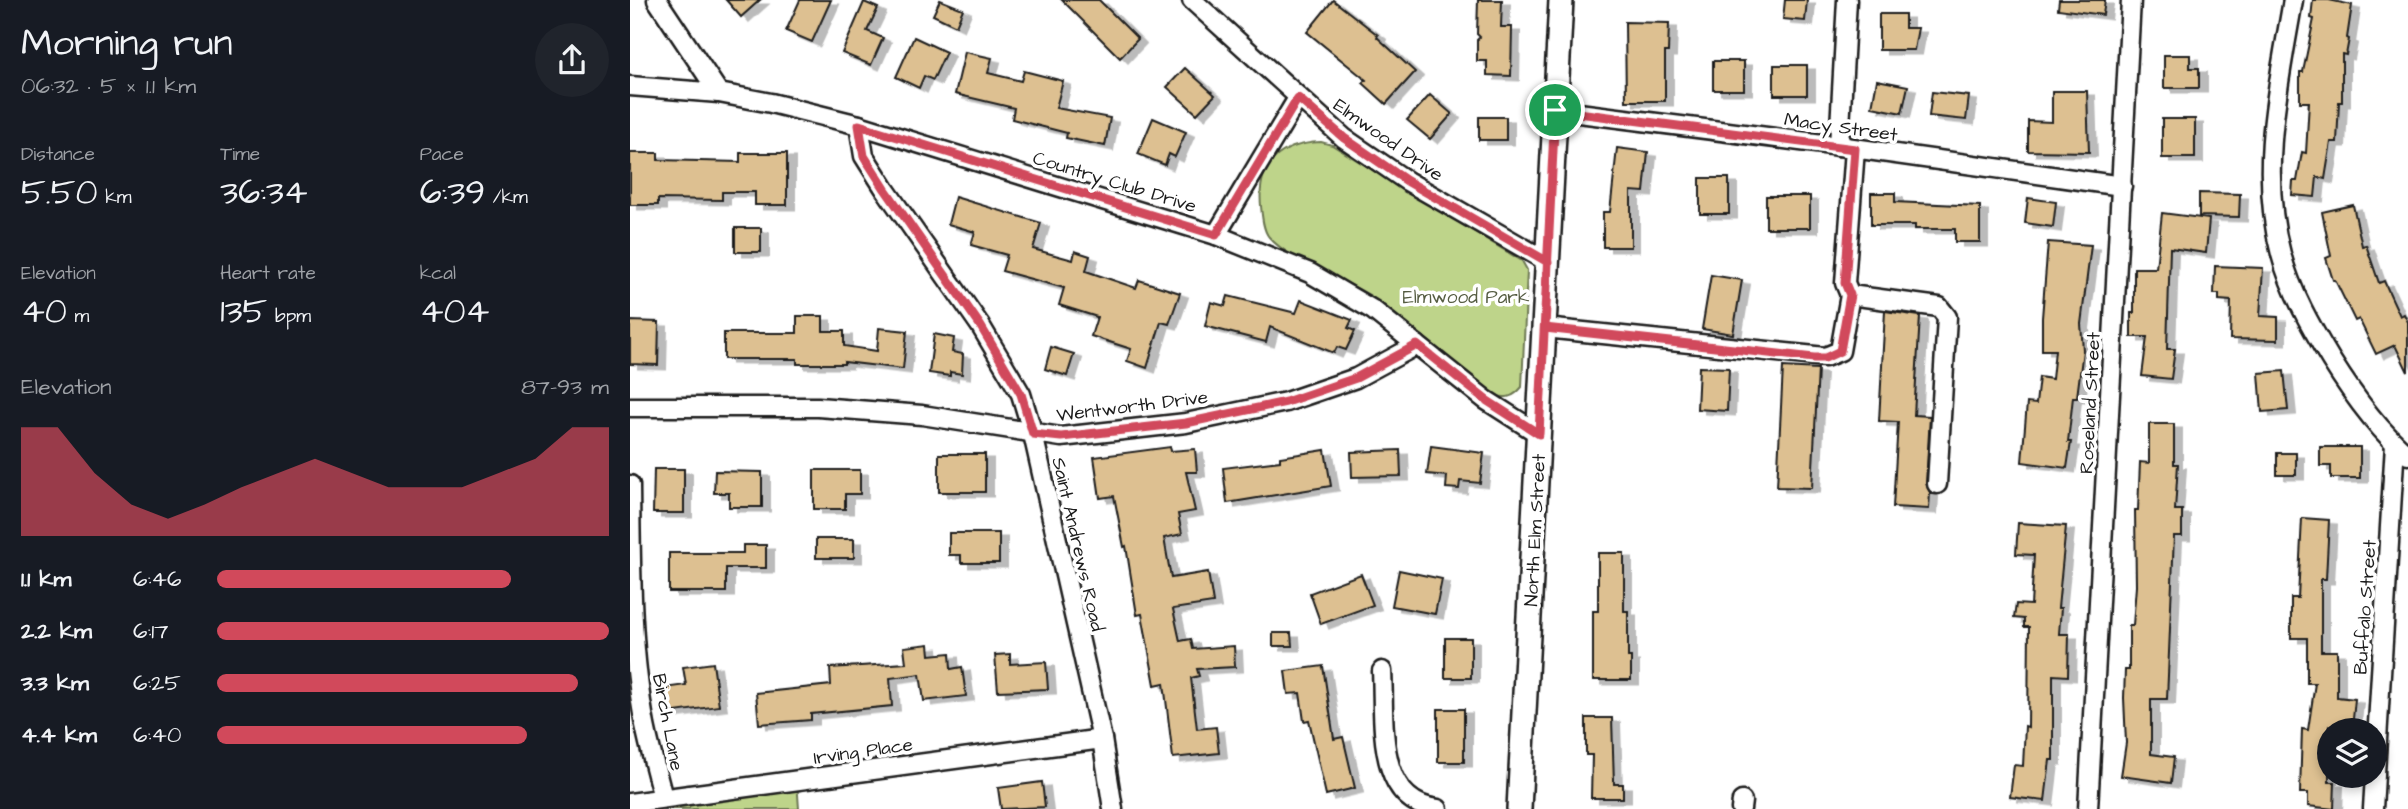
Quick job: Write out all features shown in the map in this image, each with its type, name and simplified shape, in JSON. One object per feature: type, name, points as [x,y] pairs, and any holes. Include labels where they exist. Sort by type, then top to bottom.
[{"type":"main road","name":"North Elm Street","points":[[1519,809],[1561,0]]},
{"type":"street","points":[[657,0],[719,93]]},
{"type":"street","name":"Elmwood Drive","points":[[1192,0],[1344,138],[1407,181],[1548,262]]},
{"type":"street","points":[[1545,328],[1825,358],[1840,351],[1850,295],[1845,283],[1847,0]]},
{"type":"street","name":"Roseland Street","points":[[2088,809],[2130,0]]},
{"type":"street","points":[[2293,0],[2271,145],[2271,198],[2281,254],[2305,317],[2344,381],[2402,449]]},
{"type":"street","name":"Country Club Drive","points":[[630,86],[719,93],[859,125],[1216,235],[1310,273],[1373,310],[1486,400],[1539,434]]},
{"type":"street","points":[[1216,235],[1298,98]]},
{"type":"street","name":"Macy Street","points":[[1555,110],[2122,186]]},
{"type":"street","name":"Saint Andrews Road","points":[[859,125],[864,156],[980,325],[1021,394],[1033,434],[1102,739],[1113,809]]},
{"type":"street","points":[[1850,295],[1938,307],[1947,317],[1937,484]]},
{"type":"street","name":"Wentworth Drive","points":[[630,407],[818,407],[922,415],[1061,437],[1186,423],[1286,402],[1356,378],[1417,345]]},
{"type":"street","name":"Buffalo Street","points":[[2380,718],[2402,449]]},
{"type":"street","name":"Birch Lane","points":[[630,485],[631,605],[635,657],[645,724],[663,798]]},
{"type":"street","points":[[1382,671],[1387,754],[1395,784],[1408,798],[1429,808],[1438,809]]},
{"type":"street","name":"Irving Place","points":[[630,803],[1102,739]]},
{"type":"street","name":"Buffalo Street","points":[[2372,809],[2374,788]]},
{"type":"green space","name":"Elmwood Park","points":[[1321,142],[1332,145],[1522,261],[1527,270],[1522,387],[1515,393],[1505,397],[1492,395],[1375,299],[1290,254],[1269,237],[1264,227],[1261,206],[1261,191],[1267,168],[1274,159],[1293,147]]},
{"type":"green space","points":[[797,780],[799,809],[639,809]]},
{"type":"building","points":[[726,0],[760,0],[741,17]]},
{"type":"building","points":[[800,0],[831,0],[812,42],[786,31]]},
{"type":"building","points":[[940,0],[963,9],[956,26],[933,15]]},
{"type":"building","points":[[1062,0],[1099,0],[1138,39],[1120,58]]},
{"type":"building","points":[[1333,0],[1378,35],[1377,37],[1415,72],[1386,104],[1363,83],[1366,80],[1307,32]]},
{"type":"building","points":[[1478,0],[1502,0],[1501,27],[1512,27],[1511,76],[1487,75],[1487,61],[1477,61],[1477,40],[1480,37],[1477,34]]},
{"type":"building","points":[[1785,0],[1807,0],[1805,21],[1783,19]]},
{"type":"building","points":[[2059,0],[2105,0],[2103,15],[2058,9]]},
{"type":"building","points":[[2313,0],[2352,5],[2346,55],[2342,54],[2342,102],[2339,102],[2337,142],[2331,142],[2325,179],[2317,177],[2315,197],[2292,195],[2293,181],[2297,181],[2302,152],[2306,153],[2309,102],[2300,102],[2300,72],[2303,72],[2314,19],[2311,18]]},
{"type":"building","points":[[864,2],[878,8],[867,31],[883,38],[871,65],[842,53]]},
{"type":"building","points":[[1879,14],[1905,14],[1905,28],[1918,28],[1914,50],[1879,50]]},
{"type":"building","points":[[1625,22],[1669,23],[1668,52],[1665,52],[1665,101],[1626,101]]},
{"type":"building","points":[[914,37],[946,52],[933,80],[924,76],[919,88],[896,77]]},
{"type":"building","points":[[965,52],[992,58],[988,73],[1021,81],[1024,71],[1063,81],[1056,108],[1110,118],[1105,146],[1066,138],[1067,133],[1012,119],[1014,108],[955,94]]},
{"type":"building","points":[[2164,55],[2190,55],[2190,68],[2199,68],[2199,88],[2164,88]]},
{"type":"building","points":[[1713,61],[1744,61],[1744,90],[1713,90]]},
{"type":"building","points":[[1774,65],[1807,65],[1807,95],[1774,95]]},
{"type":"building","points":[[1185,68],[1215,95],[1197,114],[1167,87]]},
{"type":"building","points":[[1877,80],[1908,86],[1902,113],[1872,107]]},
{"type":"building","points":[[2052,91],[2087,91],[2089,152],[2028,151],[2028,121],[2052,122]]},
{"type":"building","points":[[1932,92],[1969,96],[1966,120],[1929,116]]},
{"type":"building","points":[[1430,95],[1452,114],[1430,139],[1407,120]]},
{"type":"building","points":[[1479,117],[1506,117],[1506,140],[1479,140]]},
{"type":"building","points":[[1153,118],[1186,132],[1175,157],[1169,154],[1165,165],[1138,154]]},
{"type":"building","points":[[2162,119],[2195,119],[2195,158],[2162,158]]},
{"type":"building","points":[[1617,148],[1648,152],[1644,192],[1631,191],[1631,247],[1603,247],[1603,212],[1610,212]]},
{"type":"building","points":[[630,153],[658,153],[658,160],[740,162],[740,153],[787,153],[787,205],[755,205],[755,192],[722,192],[722,200],[658,199],[658,205],[630,205]]},
{"type":"building","points":[[1700,178],[1729,178],[1729,214],[1700,214]]},
{"type":"building","points":[[1871,193],[1895,193],[1895,202],[1980,206],[1980,242],[1955,242],[1955,229],[1871,225]]},
{"type":"building","points":[[2199,193],[2240,194],[2239,217],[2199,216]]},
{"type":"building","points":[[1766,196],[1810,196],[1810,228],[1766,228]]},
{"type":"building","points":[[955,197],[1041,223],[1033,249],[1073,260],[1075,251],[1090,256],[1086,271],[1136,288],[1139,280],[1180,293],[1169,324],[1161,322],[1147,368],[1127,361],[1131,349],[1091,336],[1097,317],[1059,305],[1064,288],[1002,271],[1007,255],[971,245],[975,232],[948,224]]},
{"type":"building","points":[[2028,198],[2056,202],[2053,227],[2025,223]]},
{"type":"building","points":[[2353,205],[2362,246],[2366,245],[2379,283],[2384,281],[2400,316],[2404,314],[2408,322],[2408,372],[2395,345],[2376,354],[2359,319],[2355,321],[2333,280],[2326,258],[2331,256],[2322,212]]},
{"type":"building","points":[[2162,213],[2209,219],[2206,253],[2170,248],[2167,349],[2175,349],[2171,379],[2142,376],[2147,337],[2131,337],[2134,268],[2156,268]]},
{"type":"building","points":[[735,228],[761,228],[761,252],[735,252]]},
{"type":"building","points":[[2048,242],[2091,245],[2081,324],[2083,350],[2077,397],[2073,397],[2067,468],[2022,462],[2027,403],[2036,404],[2039,377],[2052,379],[2055,350],[2042,350]]},
{"type":"building","points":[[2215,266],[2263,268],[2260,316],[2278,317],[2278,340],[2230,339],[2231,301],[2219,300],[2219,294],[2214,294]]},
{"type":"building","points":[[1711,275],[1742,280],[1733,334],[1702,329]]},
{"type":"building","points":[[1228,296],[1296,313],[1301,300],[1352,320],[1348,328],[1355,331],[1346,350],[1337,347],[1334,353],[1270,327],[1266,342],[1205,326],[1211,302],[1225,306]]},
{"type":"building","points":[[1885,311],[1920,316],[1914,415],[1930,416],[1926,483],[1930,492],[1929,509],[1893,507],[1898,422],[1879,421]]},
{"type":"building","points":[[797,316],[823,316],[823,331],[844,331],[844,346],[877,351],[879,328],[907,331],[903,369],[844,362],[797,364],[797,359],[724,359],[724,333],[797,333]]},
{"type":"building","points":[[630,321],[659,322],[658,365],[630,364]]},
{"type":"building","points":[[934,334],[954,338],[952,352],[963,354],[962,374],[950,372],[950,376],[929,373]]},
{"type":"building","points":[[1051,347],[1074,354],[1067,376],[1045,369]]},
{"type":"building","points":[[1699,367],[1729,368],[1727,411],[1697,409]]},
{"type":"building","points":[[1783,367],[1818,369],[1812,488],[1777,487]]},
{"type":"building","points":[[2284,371],[2288,410],[2262,412],[2259,373]]},
{"type":"building","points":[[2149,424],[2174,424],[2174,464],[2178,464],[2175,510],[2182,510],[2182,536],[2174,536],[2167,699],[2151,699],[2151,754],[2174,757],[2171,783],[2121,776],[2126,743],[2125,670],[2129,670],[2129,625],[2133,625],[2136,586],[2135,510],[2138,510],[2140,462],[2149,463]]},
{"type":"building","points":[[1431,446],[1484,453],[1480,483],[1460,481],[1459,489],[1446,488],[1447,476],[1427,474]]},
{"type":"building","points":[[1170,447],[1171,451],[1195,449],[1197,472],[1186,472],[1195,511],[1178,514],[1182,534],[1164,538],[1171,578],[1208,572],[1213,603],[1173,609],[1180,641],[1191,639],[1193,649],[1234,646],[1235,667],[1197,669],[1199,676],[1191,678],[1197,729],[1216,727],[1219,753],[1173,758],[1164,683],[1155,685],[1142,614],[1137,615],[1126,546],[1124,547],[1114,496],[1100,498],[1094,457]]},
{"type":"building","points":[[2320,447],[2360,447],[2360,478],[2331,478],[2331,466],[2320,466]]},
{"type":"building","points":[[1325,450],[1331,486],[1227,503],[1223,468],[1280,461],[1280,457]]},
{"type":"building","points":[[1400,450],[1401,476],[1352,477],[1351,452]]},
{"type":"building","points":[[2277,453],[2296,453],[2296,475],[2277,475]]},
{"type":"building","points":[[939,454],[985,454],[985,492],[939,492]]},
{"type":"building","points":[[654,469],[684,469],[684,513],[653,513]]},
{"type":"building","points":[[814,470],[860,470],[860,494],[845,494],[845,509],[814,509]]},
{"type":"building","points":[[715,471],[762,472],[762,507],[729,507],[729,493],[714,493]]},
{"type":"building","points":[[2302,518],[2329,520],[2326,579],[2321,579],[2321,651],[2337,651],[2337,697],[2355,699],[2353,718],[2317,718],[2317,788],[2335,788],[2334,809],[2308,806],[2308,793],[2300,793],[2302,729],[2308,730],[2315,683],[2307,683],[2307,638],[2291,638],[2291,598],[2298,598]]},
{"type":"building","points":[[2018,523],[2066,526],[2058,608],[2061,608],[2059,634],[2069,634],[2068,676],[2053,675],[2053,760],[2050,760],[2045,801],[2010,797],[2014,765],[2023,766],[2025,726],[2028,727],[2029,627],[2024,627],[2024,619],[2014,618],[2016,604],[2031,605],[2034,555],[2016,554]]},
{"type":"building","points":[[949,533],[999,533],[999,563],[961,563],[961,555],[949,555]]},
{"type":"building","points":[[816,539],[854,539],[854,558],[816,558]]},
{"type":"building","points":[[743,545],[766,545],[766,568],[726,568],[726,592],[669,592],[669,553],[743,553]]},
{"type":"building","points":[[1598,553],[1624,553],[1624,611],[1628,611],[1631,680],[1593,680],[1593,611],[1598,611]]},
{"type":"building","points":[[1399,570],[1442,579],[1435,614],[1392,606]]},
{"type":"building","points":[[1361,574],[1373,605],[1321,624],[1310,593]]},
{"type":"building","points":[[1273,633],[1291,633],[1292,646],[1273,646]]},
{"type":"building","points":[[1445,638],[1471,638],[1471,678],[1445,678]]},
{"type":"building","points":[[929,644],[930,655],[950,653],[951,669],[962,667],[966,696],[924,701],[920,674],[890,678],[892,706],[811,714],[811,720],[759,724],[756,693],[831,685],[830,668],[906,663],[904,647]]},
{"type":"building","points":[[1010,654],[1010,664],[1046,662],[1048,689],[998,691],[995,655]]},
{"type":"building","points":[[713,663],[719,706],[668,713],[664,688],[686,685],[683,667]]},
{"type":"building","points":[[1323,666],[1334,739],[1343,737],[1355,788],[1326,795],[1309,720],[1304,721],[1300,693],[1288,694],[1285,671]]},
{"type":"building","points":[[1438,709],[1464,709],[1464,762],[1438,762]]},
{"type":"building","points":[[1586,718],[1612,718],[1614,784],[1623,784],[1623,798],[1591,798],[1592,755],[1586,755]]},
{"type":"building","points":[[1042,782],[1045,807],[1001,809],[998,788]]},
{"type":"route","points":[[1555,110],[1545,328],[1539,434],[1486,400],[1417,345],[1356,378],[1286,402],[1186,423],[1061,437],[1033,434],[1021,394],[980,325],[864,156],[859,125],[1216,235],[1298,98],[1344,138],[1407,181],[1548,262],[1545,328],[1814,358],[1825,358],[1840,351],[1850,295],[1845,283],[1855,149],[1555,110]]}]
